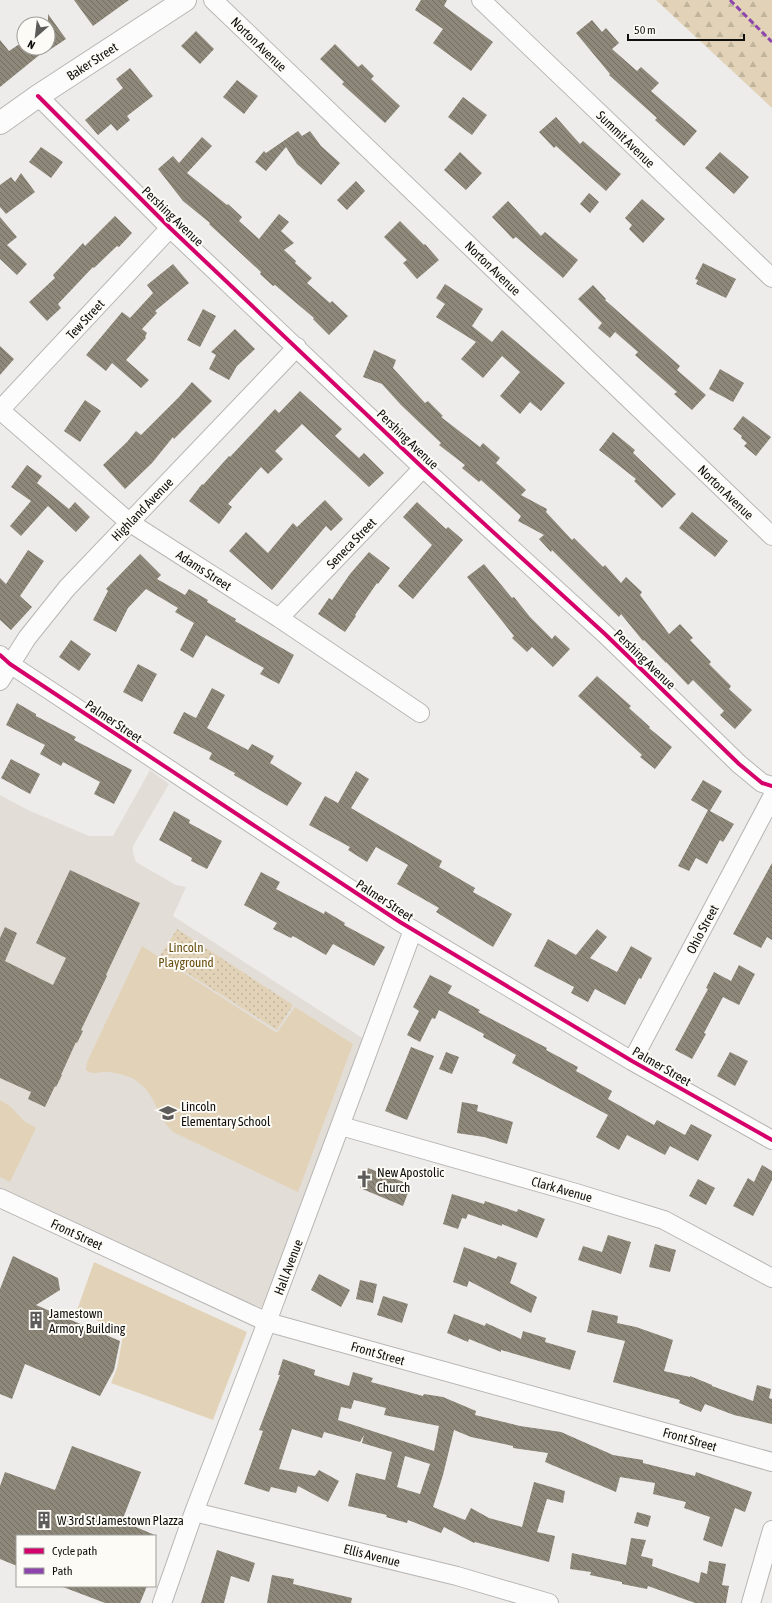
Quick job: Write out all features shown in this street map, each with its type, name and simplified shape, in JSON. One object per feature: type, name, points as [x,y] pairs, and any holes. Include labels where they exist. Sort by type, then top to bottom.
[{"type":"street","name":"Baker Street","points":[[0,123],[38,96],[185,0]]},
{"type":"street","name":"Norton Avenue","points":[[213,0],[772,536]]},
{"type":"street","name":"Summit Avenue","points":[[481,0],[772,278]]},
{"type":"street","name":"Pershing Avenue","points":[[38,96],[170,228],[423,468],[605,634],[739,764],[762,783],[772,786]]},
{"type":"street","name":"Tew Street","points":[[0,410],[170,228]]},
{"type":"street","name":"Highland Avenue","points":[[0,681],[5,660],[27,638],[67,588],[297,347]]},
{"type":"street","name":"Adams Street","points":[[0,410],[129,522],[279,618],[420,713]]},
{"type":"street","name":"Seneca Street","points":[[279,618],[423,468]]},
{"type":"street","name":"Palmer Street","points":[[5,660],[413,930],[632,1061],[772,1140]]},
{"type":"street","name":"Ohio Street","points":[[632,1061],[772,796]]},
{"type":"street","name":"Hall Avenue","points":[[162,1603],[194,1512],[341,1126],[413,930]]},
{"type":"street","name":"Clark Avenue","points":[[341,1126],[576,1193],[664,1220],[772,1278]]},
{"type":"street","name":"Front Street","points":[[0,1198],[267,1322],[772,1462]]},
{"type":"street","name":"Ellis Avenue","points":[[194,1512],[457,1576],[549,1603]]},
{"type":"street","points":[[752,1603],[772,1530]]},
{"type":"shaded area","name":"Lincoln Elementary School","points":[[150,770],[169,784],[133,846],[133,853],[136,862],[176,885],[186,887],[173,916],[364,1039],[264,1306],[260,1308],[0,1189],[0,795],[28,810],[89,836],[113,836]]},
{"type":"green space","points":[[656,0],[772,0],[772,108]]},
{"type":"green space","name":"Lincoln Playground","points":[[177,929],[293,1005],[277,1030],[160,956]]},
{"type":"green space","points":[[142,946],[277,1033],[295,1007],[353,1044],[298,1192],[173,1132],[167,1125],[146,1090],[132,1078],[113,1072],[92,1073],[86,1070],[87,1062]]},
{"type":"green space","points":[[0,1100],[11,1107],[24,1121],[36,1128],[10,1182],[0,1177]]},
{"type":"green space","points":[[94,1262],[247,1332],[213,1420],[111,1383],[117,1368],[124,1330],[76,1313]]},
{"type":"building","points":[[74,0],[129,0],[93,26]]},
{"type":"building","points":[[421,0],[447,0],[444,6],[493,42],[471,71],[433,43],[443,29],[415,10]]},
{"type":"building","points":[[592,20],[602,32],[606,28],[619,43],[612,49],[637,71],[641,67],[659,83],[651,91],[697,131],[684,146],[655,120],[657,118],[609,75],[610,74],[576,33]]},
{"type":"building","points":[[56,25],[66,39],[56,46]]},
{"type":"building","points":[[196,31],[214,49],[200,64],[181,46]]},
{"type":"building","points":[[0,40],[9,51],[16,46],[16,56],[38,56],[0,87]]},
{"type":"building","points":[[335,44],[358,67],[362,64],[374,76],[371,79],[400,106],[385,123],[342,84],[344,82],[320,59]]},
{"type":"building","points":[[130,68],[153,96],[127,116],[130,120],[117,131],[111,124],[98,135],[85,120],[123,88],[116,79]]},
{"type":"building","points":[[237,80],[258,96],[244,114],[223,97]]},
{"type":"building","points":[[463,97],[487,115],[472,135],[448,117]]},
{"type":"building","points":[[556,117],[580,144],[583,141],[621,174],[606,191],[556,146],[554,148],[539,132]]},
{"type":"building","points":[[298,131],[302,136],[310,131],[321,146],[340,163],[321,185],[297,164],[286,147],[266,171],[255,162],[264,151],[266,153]]},
{"type":"building","points":[[202,137],[212,146],[187,173],[227,205],[228,204],[242,217],[239,221],[259,239],[279,214],[289,222],[281,231],[294,243],[284,250],[296,261],[295,263],[312,278],[307,283],[330,303],[332,301],[348,316],[329,335],[313,319],[314,318],[275,285],[273,286],[260,274],[261,272],[209,224],[210,223],[183,201],[158,169],[173,156],[179,163]]},
{"type":"building","points":[[41,147],[63,162],[51,178],[29,162]]},
{"type":"building","points":[[460,152],[482,173],[466,190],[444,170]]},
{"type":"building","points":[[720,152],[749,177],[734,194],[705,168]]},
{"type":"building","points":[[21,173],[35,192],[6,214],[0,207],[0,185],[11,177],[15,182]]},
{"type":"building","points":[[356,181],[365,191],[347,210],[337,200]]},
{"type":"building","points":[[589,193],[599,202],[590,213],[580,204]]},
{"type":"building","points":[[642,199],[665,219],[643,243],[629,229],[632,225],[625,218]]},
{"type":"building","points":[[508,201],[541,236],[545,232],[578,260],[563,278],[516,237],[513,239],[492,217]]},
{"type":"building","points":[[115,216],[132,233],[119,247],[117,246],[94,268],[93,267],[58,304],[61,308],[47,321],[29,302],[55,278],[53,275],[83,243],[85,246]]},
{"type":"building","points":[[0,217],[17,237],[7,245],[27,264],[17,275],[0,259]]},
{"type":"building","points":[[400,221],[424,245],[425,244],[439,260],[417,279],[403,263],[407,260],[384,237]]},
{"type":"building","points":[[703,263],[736,279],[726,298],[696,284],[698,280],[695,279]]},
{"type":"building","points":[[173,264],[189,283],[155,311],[157,313],[142,329],[147,333],[146,338],[126,360],[149,380],[141,388],[112,363],[106,371],[86,355],[122,312],[130,318],[153,293],[147,285]]},
{"type":"building","points":[[445,284],[483,309],[472,326],[492,342],[502,330],[565,383],[541,411],[530,402],[520,414],[500,396],[520,372],[502,356],[483,378],[461,359],[476,342],[436,317],[445,304],[436,298]]},
{"type":"building","points":[[593,285],[606,299],[605,300],[680,366],[677,370],[706,395],[692,410],[674,394],[677,392],[635,355],[638,352],[615,332],[610,338],[598,328],[602,323],[578,299]]},
{"type":"building","points":[[203,309],[216,316],[200,347],[187,340]]},
{"type":"building","points":[[235,329],[255,349],[237,366],[229,380],[209,369],[216,355],[211,352]]},
{"type":"building","points":[[0,346],[14,359],[0,375]]},
{"type":"building","points":[[374,350],[396,360],[393,368],[425,403],[428,401],[443,416],[441,417],[480,447],[483,443],[500,458],[496,463],[526,490],[521,495],[547,509],[546,512],[572,540],[574,538],[603,567],[605,565],[621,583],[626,577],[642,592],[640,595],[669,634],[680,624],[693,638],[690,640],[711,662],[709,664],[731,686],[729,689],[752,710],[735,729],[720,715],[724,711],[693,680],[688,685],[644,640],[643,641],[621,614],[619,617],[552,550],[551,552],[539,539],[544,535],[518,521],[521,516],[481,480],[479,482],[462,468],[465,465],[439,445],[441,443],[401,405],[382,384],[363,377]]},
{"type":"building","points":[[720,369],[744,383],[733,402],[709,389]]},
{"type":"building","points":[[192,382],[212,401],[174,439],[173,437],[152,463],[125,489],[103,465],[127,442],[136,431],[141,435]]},
{"type":"building","points":[[300,391],[342,429],[335,436],[359,458],[364,453],[384,473],[369,487],[302,424],[275,451],[283,459],[268,474],[261,467],[228,504],[232,507],[219,524],[189,501],[202,484],[203,485],[275,409],[279,413]]},
{"type":"building","points":[[85,400],[101,411],[80,442],[64,431]]},
{"type":"building","points":[[743,416],[771,437],[756,456],[744,446],[747,443],[741,438],[742,436],[733,429]]},
{"type":"building","points":[[613,432],[635,450],[633,453],[676,494],[662,508],[634,481],[636,479],[599,450]]},
{"type":"building","points":[[27,465],[42,476],[37,483],[69,509],[75,502],[90,517],[76,532],[48,506],[21,536],[10,526],[31,501],[11,487]]},
{"type":"building","points":[[325,500],[343,519],[331,531],[326,526],[272,590],[229,551],[246,532],[268,553],[293,523],[297,527]]},
{"type":"building","points":[[417,502],[446,529],[448,527],[463,540],[413,599],[398,586],[432,545],[403,517]]},
{"type":"building","points":[[692,512],[728,541],[715,557],[679,528]]},
{"type":"building","points":[[28,550],[44,561],[20,596],[32,607],[11,630],[0,620],[0,578],[6,584]]},
{"type":"building","points":[[369,552],[390,568],[378,584],[377,583],[345,632],[318,614],[329,598],[332,600],[350,574]]},
{"type":"building","points":[[140,554],[161,575],[157,579],[185,595],[189,589],[208,600],[207,602],[236,619],[235,621],[294,655],[279,684],[260,674],[264,668],[206,635],[193,658],[180,650],[194,623],[175,612],[178,608],[146,589],[128,608],[116,632],[93,620],[108,591],[106,589]]},
{"type":"building","points":[[484,564],[512,598],[514,597],[530,617],[552,639],[555,635],[570,649],[553,667],[532,647],[527,652],[512,638],[514,636],[467,577]]},
{"type":"building","points":[[71,640],[91,654],[79,671],[59,657]]},
{"type":"building","points":[[138,664],[157,674],[142,702],[123,692]]},
{"type":"building","points":[[597,676],[631,706],[629,708],[650,727],[649,728],[672,747],[655,769],[640,757],[642,755],[578,696]]},
{"type":"building","points":[[212,688],[225,695],[207,728],[248,750],[252,744],[274,756],[270,763],[302,783],[287,806],[234,775],[235,773],[209,759],[212,753],[173,733],[184,712],[196,718]]},
{"type":"building","points":[[17,703],[36,714],[36,716],[76,737],[74,740],[132,770],[114,804],[94,794],[100,782],[63,762],[61,766],[40,754],[45,745],[6,725]]},
{"type":"building","points":[[11,759],[40,774],[30,794],[1,778]]},
{"type":"building","points":[[356,771],[369,779],[351,808],[442,861],[439,867],[475,888],[473,892],[512,914],[493,947],[436,912],[439,908],[397,884],[408,865],[376,847],[367,862],[348,850],[350,847],[309,825],[325,796],[338,803]]},
{"type":"building","points":[[703,780],[722,791],[710,811],[734,824],[723,842],[720,840],[707,864],[696,858],[689,871],[678,866],[708,810],[691,800]]},
{"type":"building","points":[[174,811],[190,820],[189,823],[222,841],[207,869],[191,861],[192,858],[159,840]]},
{"type":"building","points":[[772,863],[772,940],[767,937],[761,948],[733,934]]},
{"type":"building","points":[[70,870],[140,903],[81,1030],[83,1031],[77,1043],[76,1042],[62,1075],[45,1107],[28,1099],[31,1092],[0,1078],[0,938],[5,927],[17,933],[5,961],[53,985],[66,958],[36,943]]},
{"type":"building","points":[[261,872],[280,882],[276,889],[324,914],[325,911],[345,923],[344,925],[385,947],[374,966],[333,944],[326,955],[293,936],[291,938],[273,929],[277,923],[244,905]]},
{"type":"building","points":[[597,929],[607,937],[590,958],[617,972],[631,946],[652,958],[641,979],[639,978],[625,1005],[595,989],[588,1002],[571,993],[574,987],[534,966],[548,939],[576,955]]},
{"type":"building","points":[[739,965],[755,974],[739,1005],[723,997],[704,1033],[706,1034],[692,1059],[675,1050],[708,989],[706,988],[714,972],[731,981]]},
{"type":"building","points":[[430,975],[452,986],[448,993],[480,1010],[478,1012],[547,1048],[546,1050],[578,1067],[576,1071],[612,1091],[608,1099],[654,1125],[657,1120],[685,1135],[691,1124],[712,1135],[698,1161],[670,1146],[665,1155],[627,1135],[619,1150],[596,1137],[608,1115],[512,1063],[516,1055],[483,1037],[484,1034],[439,1010],[435,1019],[432,1018],[420,1042],[407,1035],[419,1011],[413,1007]]},
{"type":"building","points":[[411,1047],[434,1056],[407,1120],[385,1111]]},
{"type":"building","points":[[446,1052],[459,1057],[452,1074],[439,1069]]},
{"type":"building","points":[[730,1052],[748,1061],[735,1086],[717,1076]]},
{"type":"building","points":[[462,1102],[478,1105],[477,1111],[513,1122],[507,1144],[484,1137],[457,1133]]},
{"type":"building","points":[[762,1165],[772,1171],[772,1180],[753,1216],[733,1206],[748,1178],[754,1182]]},
{"type":"building","points":[[368,1168],[411,1185],[403,1206],[360,1188]]},
{"type":"building","points":[[698,1179],[715,1188],[706,1205],[689,1196]]},
{"type":"building","points":[[452,1194],[484,1204],[485,1201],[517,1212],[518,1209],[545,1219],[537,1238],[502,1224],[502,1226],[468,1214],[466,1219],[462,1218],[458,1229],[443,1224]]},
{"type":"building","points":[[608,1235],[631,1242],[621,1274],[578,1260],[583,1246],[602,1252]]},
{"type":"building","points":[[655,1244],[676,1250],[670,1272],[649,1267]]},
{"type":"building","points":[[464,1247],[496,1259],[498,1256],[517,1263],[510,1283],[537,1297],[531,1313],[469,1281],[467,1287],[453,1282]]},
{"type":"building","name":"Jamestown Armory Building","points":[[13,1256],[58,1278],[60,1290],[36,1305],[120,1341],[114,1370],[100,1396],[25,1364],[12,1399],[0,1394],[0,1289]]},
{"type":"building","points":[[319,1274],[350,1290],[341,1307],[311,1290]]},
{"type":"building","points":[[360,1280],[377,1284],[373,1303],[356,1299]]},
{"type":"building","points":[[383,1296],[408,1304],[402,1323],[377,1315]]},
{"type":"building","points":[[592,1310],[618,1316],[617,1323],[636,1327],[673,1340],[664,1371],[690,1376],[753,1401],[757,1385],[771,1389],[769,1398],[772,1399],[772,1424],[734,1415],[705,1404],[701,1412],[679,1403],[680,1400],[613,1382],[625,1341],[587,1332]]},
{"type":"building","points":[[454,1314],[485,1326],[486,1323],[521,1339],[523,1331],[546,1338],[545,1342],[576,1351],[570,1370],[501,1350],[501,1352],[469,1339],[468,1342],[447,1333]]},
{"type":"building","points":[[283,1359],[315,1370],[314,1375],[349,1386],[353,1372],[373,1378],[371,1382],[423,1396],[424,1394],[443,1397],[476,1411],[475,1415],[520,1426],[561,1432],[613,1455],[643,1460],[643,1463],[695,1476],[696,1472],[752,1492],[745,1512],[735,1508],[722,1547],[703,1540],[710,1517],[684,1508],[686,1502],[653,1494],[655,1483],[620,1477],[616,1492],[545,1462],[548,1453],[513,1448],[513,1446],[471,1437],[454,1430],[443,1475],[433,1507],[465,1520],[471,1508],[489,1518],[522,1527],[534,1482],[565,1491],[563,1503],[547,1499],[537,1532],[555,1536],[549,1562],[475,1542],[474,1543],[444,1527],[441,1533],[408,1520],[407,1523],[386,1517],[387,1515],[348,1506],[356,1473],[385,1480],[392,1452],[362,1443],[364,1435],[360,1442],[324,1432],[322,1438],[292,1429],[279,1469],[315,1476],[319,1470],[339,1481],[328,1502],[298,1486],[296,1493],[271,1487],[269,1492],[244,1484],[263,1431],[259,1430],[280,1375],[278,1375]],"holes":[[[354,1400],[386,1408],[384,1415],[439,1426],[434,1451],[338,1420],[341,1407],[351,1409]],[[405,1456],[430,1464],[420,1494],[397,1487]]]},
{"type":"building","points":[[72,1446],[141,1472],[122,1521],[155,1535],[16,1535],[16,1566],[0,1559],[0,1486],[5,1472],[55,1490]]},
{"type":"building","points":[[637,1512],[651,1516],[648,1527],[634,1523]]},
{"type":"building","points":[[631,1538],[646,1540],[641,1556],[653,1559],[652,1566],[699,1583],[701,1572],[707,1574],[709,1561],[726,1564],[722,1585],[729,1586],[726,1603],[695,1603],[648,1586],[647,1589],[622,1584],[622,1582],[590,1575],[591,1572],[570,1569],[572,1553],[626,1565]]},
{"type":"building","points":[[217,1550],[255,1563],[249,1582],[231,1576],[224,1603],[201,1603]]},
{"type":"building","points":[[272,1575],[294,1579],[293,1584],[352,1598],[351,1603],[267,1603]]},
{"type":"building","points":[[63,1587],[147,1587],[140,1603],[105,1603]]},
{"type":"marked path","points":[[730,0],[772,42]]},
{"type":"cycle path","points":[[38,96],[170,228],[423,468],[605,634],[739,764],[762,783],[772,786]]},
{"type":"cycle path","points":[[0,655],[10,664],[400,922],[632,1061],[772,1140]]},
{"type":"place","name":"Lincoln Elementary School","points":[[168,1113]]},
{"type":"place","name":"New Apostolic Church","points":[[364,1179]]},
{"type":"place","name":"Jamestown Armory Building","points":[[36,1320]]},
{"type":"place","name":"W 3rd St Jamestown Plazza","points":[[44,1520]]}]
